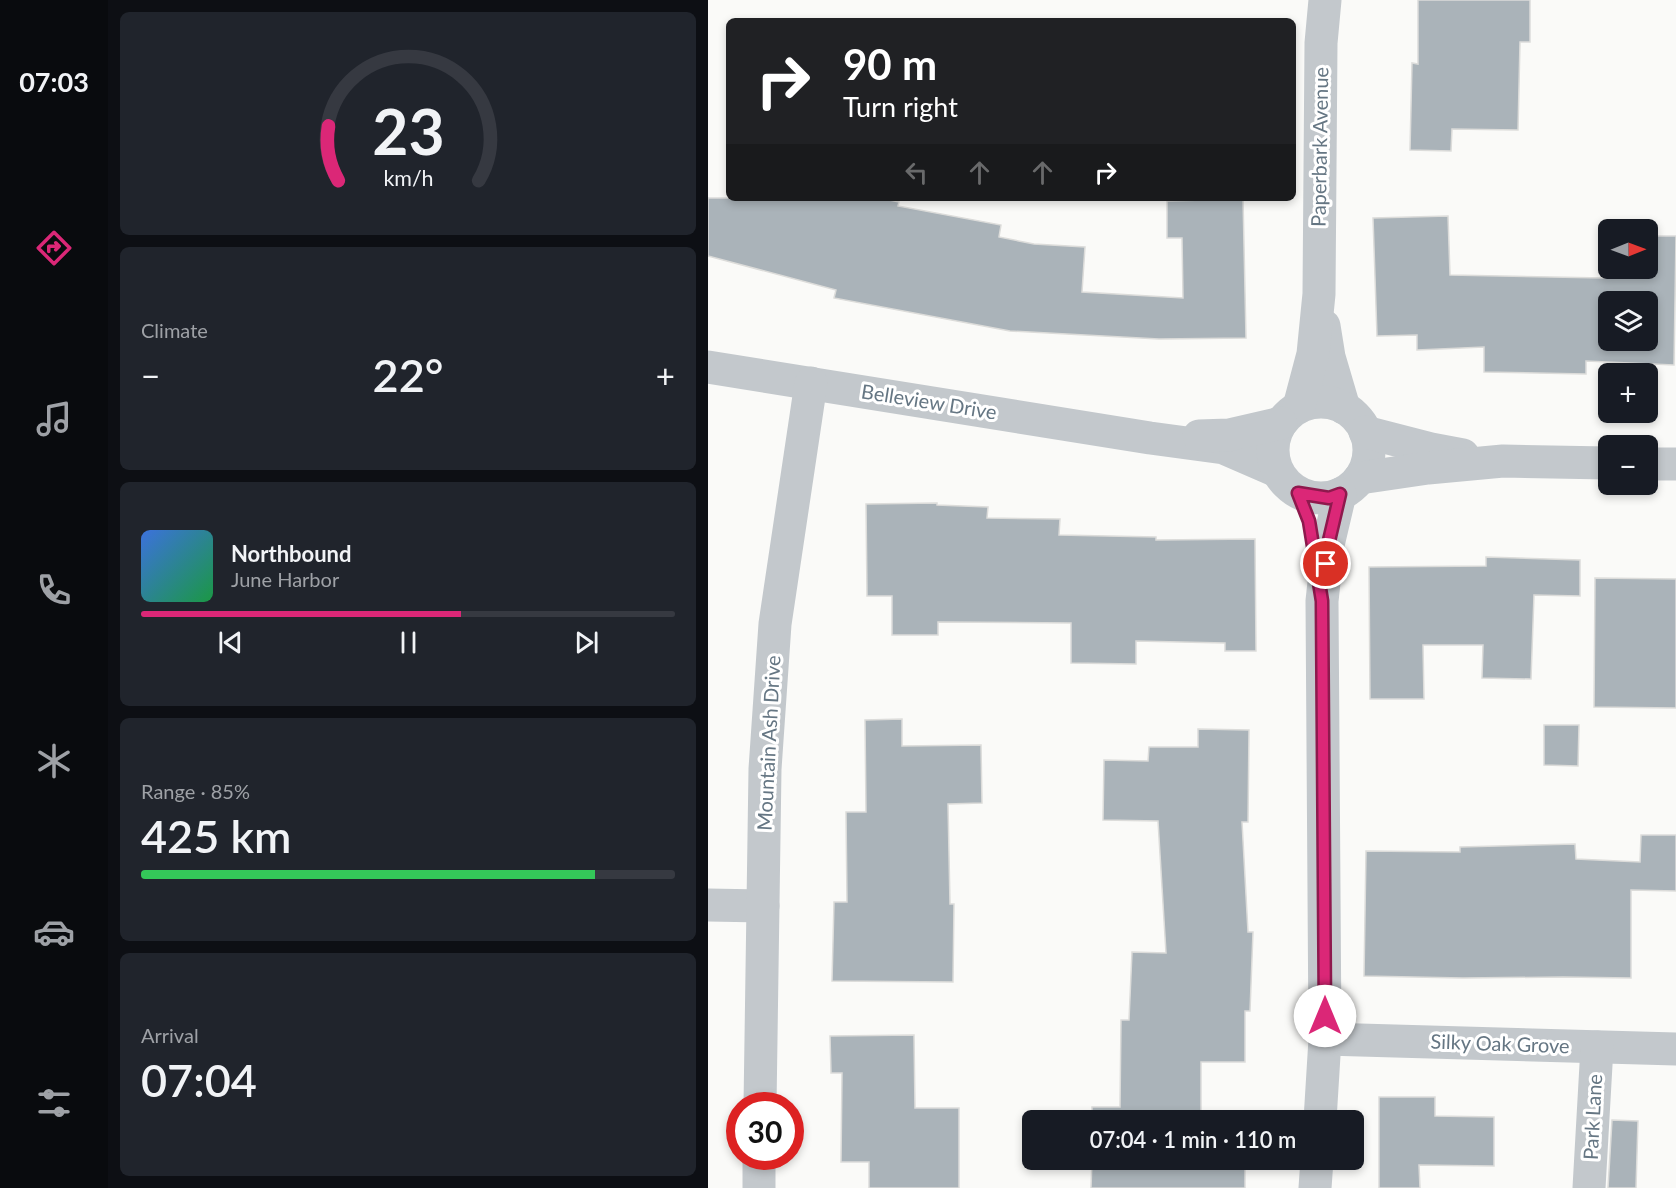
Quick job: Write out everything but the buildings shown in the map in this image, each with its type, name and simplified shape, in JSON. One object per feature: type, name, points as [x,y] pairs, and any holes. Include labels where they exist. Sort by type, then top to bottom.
[{"type":"street","name":"Paperbark Avenue","points":[[1290,415],[1313,354],[1319,294],[1321,43],[1325,0]]},
{"type":"street","name":"Paperbark Avenue","points":[[1319,294],[1329,357],[1355,420]]},
{"type":"street","name":"Belleview Drive","points":[[708,367],[1224,448],[1288,482]]},
{"type":"street","name":"Mountain Ash Drive","points":[[760,1092],[765,769],[775,624],[811,383]]},
{"type":"street","points":[[1322,601],[1309,521],[1273,458],[1274,440],[1290,415],[1311,403],[1333,404],[1355,420],[1431,449],[1503,461]]},
{"type":"street","name":"Belleview Drive","points":[[1150,438],[1229,435],[1290,415]]},
{"type":"street","points":[[1321,1110],[1325,1039],[1322,601],[1328,545],[1350,486],[1366,467],[1368,443],[1355,420]]},
{"type":"street","points":[[1288,482],[1329,498],[1350,486],[1428,468],[1503,461],[1598,463]]},
{"type":"street","points":[[1658,464],[1676,464]]},
{"type":"street","points":[[708,905],[763,906]]},
{"type":"street","name":"Silky Oak Grove","points":[[1325,1039],[1676,1049]]},
{"type":"street","name":"Park Lane","points":[[1589,1188],[1597,1047]]},
{"type":"street","points":[[759,1170],[759,1188]]},
{"type":"street","points":[[1316,1188],[1317,1170]]},
{"type":"route","points":[[1325,1016],[1322,601],[1309,521],[1298,493],[1329,498],[1340,494],[1326,564]]}]
